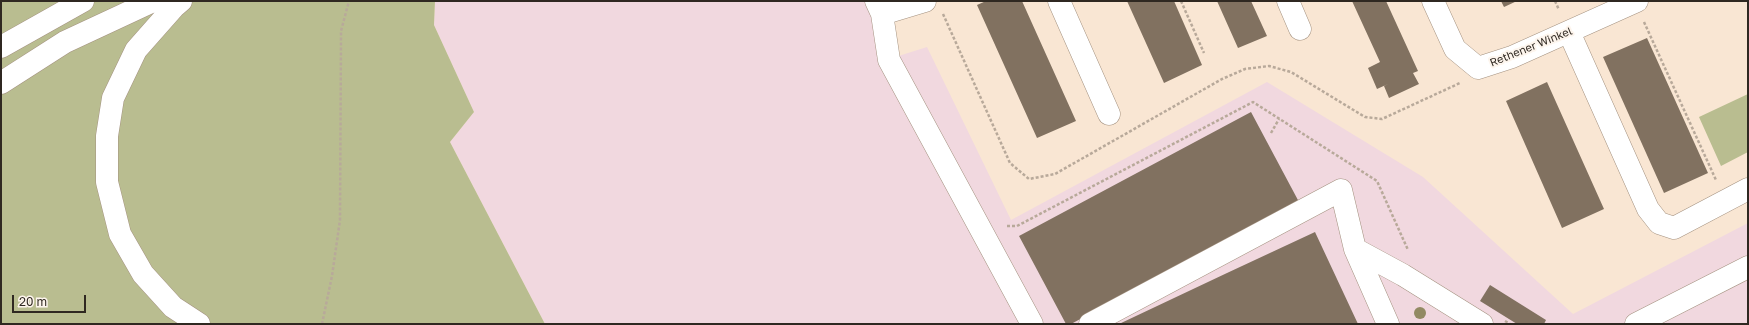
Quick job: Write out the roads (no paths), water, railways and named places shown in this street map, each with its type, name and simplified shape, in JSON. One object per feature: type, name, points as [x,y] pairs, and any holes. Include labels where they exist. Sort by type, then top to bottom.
[{"type":"main road","points":[[1,47],[83,1]]},
{"type":"main road","points":[[1,83],[65,42],[153,1]]},
{"type":"main road","points":[[181,1],[136,50],[113,98],[107,136],[107,182],[120,234],[143,274],[173,307],[199,324]]},
{"type":"main road","points":[[1058,1],[1110,114]]},
{"type":"main road","points":[[1288,1],[1300,29]]},
{"type":"main road","name":"Rethener Winkel","points":[[1433,1],[1455,49],[1478,68],[1512,57],[1636,2]]},
{"type":"main road","points":[[933,4],[879,8],[889,60],[1032,324]]},
{"type":"main road","points":[[1569,32],[1648,209],[1659,223],[1674,228],[1748,189]]},
{"type":"main road","points":[[1090,324],[1341,190],[1355,249],[1388,324]]},
{"type":"main road","points":[[1355,249],[1482,324]]},
{"type":"main road","points":[[1636,324],[1748,267]]}]
